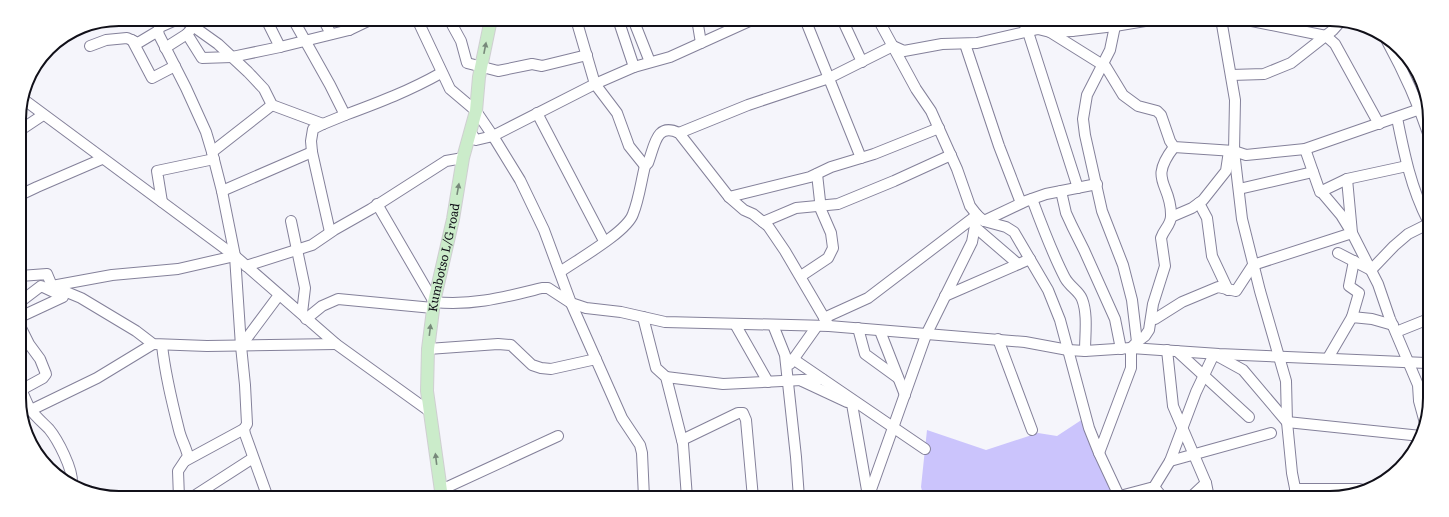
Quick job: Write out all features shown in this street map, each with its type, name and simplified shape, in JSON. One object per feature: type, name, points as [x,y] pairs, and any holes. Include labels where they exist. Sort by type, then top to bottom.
[{"type":"main road","name":"Kumbotso L/G road","points":[[442,491],[427,391],[428,349],[434,305],[453,219],[463,158],[476,111],[481,68],[490,26]]},
{"type":"street","points":[[90,46],[106,40],[127,38],[138,43],[164,26]]},
{"type":"street","points":[[187,26],[202,58],[232,57],[305,41],[349,30],[357,26]]},
{"type":"street","points":[[270,26],[280,47]]},
{"type":"street","points":[[297,26],[345,115]]},
{"type":"street","points":[[327,26],[331,34]]},
{"type":"street","points":[[347,26],[349,30]]},
{"type":"street","points":[[420,26],[450,89],[476,111],[520,180],[534,208],[544,230],[571,304],[622,418],[640,445],[642,453],[644,491]]},
{"type":"street","points":[[453,26],[461,41],[467,64],[481,68],[498,71],[532,64],[542,66],[587,55]]},
{"type":"street","points":[[578,26],[595,84],[617,113],[629,146],[645,166]]},
{"type":"street","points":[[620,26],[634,67]]},
{"type":"street","points":[[636,26],[650,62]]},
{"type":"street","points":[[698,26],[701,43]]},
{"type":"street","points":[[471,133],[476,140],[493,136],[595,84],[634,67],[670,57],[734,26]]},
{"type":"street","points":[[808,26],[861,158]]},
{"type":"street","points":[[845,26],[862,62]]},
{"type":"street","points":[[882,26],[916,90],[931,111],[951,155],[970,206],[980,218],[1011,229],[1014,232],[1048,290],[1060,320],[1089,428],[1099,454],[1117,491]]},
{"type":"street","points":[[1025,26],[1078,188]]},
{"type":"street","points":[[1070,26],[1072,31]]},
{"type":"street","points":[[679,133],[748,105],[829,78],[893,46],[904,50],[942,44],[978,43],[1038,29],[1050,32],[1072,31],[1097,26]]},
{"type":"street","points":[[1099,454],[1131,368],[1130,346],[1132,300],[1123,265],[1102,211],[1085,135],[1083,119],[1087,95],[1110,50],[1116,26]]},
{"type":"street","points":[[1171,217],[1192,208],[1204,200],[1226,171],[1231,151],[1235,100],[1223,26]]},
{"type":"street","points":[[1277,26],[1326,36],[1335,44],[1379,124]]},
{"type":"street","points":[[1231,75],[1264,74],[1291,63],[1326,36],[1336,26]]},
{"type":"street","points":[[158,31],[206,132],[222,191],[235,256],[245,385],[247,424],[244,429],[185,461]]},
{"type":"street","points":[[165,48],[190,31]]},
{"type":"street","points":[[190,31],[218,44],[264,89],[272,104],[323,124]]},
{"type":"street","points":[[1050,32],[1106,67],[1123,95],[1138,106],[1157,111],[1161,115],[1170,141],[1174,146],[1231,151],[1246,155],[1305,149],[1422,109]]},
{"type":"street","points":[[132,40],[152,78],[175,66]]},
{"type":"street","points":[[965,44],[999,146],[1022,203]]},
{"type":"street","points":[[1391,49],[1421,103]]},
{"type":"street","points":[[330,232],[312,152],[313,129],[414,88],[442,72]]},
{"type":"street","points":[[28,103],[235,256],[336,344],[429,411]]},
{"type":"street","points":[[162,202],[157,171],[213,155],[272,104]]},
{"type":"street","points":[[537,113],[604,242]]},
{"type":"street","points":[[26,126],[43,115]]},
{"type":"street","points":[[1397,118],[1407,166],[1423,213]]},
{"type":"street","points":[[729,197],[810,177],[831,167],[861,158],[939,128]]},
{"type":"street","points":[[560,272],[604,242],[628,222],[633,214],[645,166],[659,134],[662,131],[671,130],[679,133],[729,197],[744,210],[753,214],[768,226],[801,276],[827,322],[880,331],[1025,342],[1068,350],[1085,351],[1130,346],[1214,354],[1423,363]]},
{"type":"street","points":[[1130,346],[1145,336],[1149,330],[1153,304],[1165,266],[1161,238],[1162,234],[1169,225],[1171,217],[1169,202],[1161,175],[1162,164],[1174,146]]},
{"type":"street","points":[[1305,149],[1320,192],[1341,215],[1352,232],[1371,270],[1418,385],[1419,401],[1422,412]]},
{"type":"street","points":[[1231,151],[1239,189],[1242,219],[1253,265],[1286,382],[1287,422],[1296,491]]},
{"type":"street","points":[[222,191],[312,152]]},
{"type":"street","points":[[763,222],[796,208],[838,204],[951,155]]},
{"type":"street","points":[[26,192],[102,158]]},
{"type":"street","points":[[246,266],[312,245],[330,232],[446,161],[463,158]]},
{"type":"street","points":[[1320,192],[1347,179],[1407,166]]},
{"type":"street","points":[[1239,189],[1313,172]]},
{"type":"street","points":[[801,276],[828,258],[834,248],[832,234],[820,205],[818,174]]},
{"type":"street","points":[[1347,179],[1352,232]]},
{"type":"street","points":[[304,316],[338,299],[434,305],[454,304],[496,300],[542,288],[548,288],[571,304],[586,308],[621,312],[665,322],[817,326],[827,322],[868,298],[980,218],[1032,199],[1061,191],[1097,184]]},
{"type":"street","points":[[1061,191],[1066,213],[1114,319],[1130,346]]},
{"type":"street","points":[[1032,199],[1043,229],[1064,276],[1069,285],[1076,290],[1082,298],[1085,310],[1085,351]]},
{"type":"street","points":[[1199,203],[1207,218],[1212,256],[1228,290]]},
{"type":"street","points":[[377,204],[434,305]]},
{"type":"street","points":[[870,491],[926,335],[972,242],[975,227],[980,218]]},
{"type":"street","points":[[291,221],[296,238],[305,288],[304,316]]},
{"type":"street","points":[[1371,270],[1408,234],[1423,226]]},
{"type":"street","points":[[975,227],[1018,264]]},
{"type":"street","points":[[1155,319],[1182,302],[1218,287],[1236,292],[1253,265],[1352,232]]},
{"type":"street","points":[[1338,253],[1371,270]]},
{"type":"street","points":[[52,286],[112,275],[178,269],[235,256]]},
{"type":"street","points":[[945,296],[1030,259]]},
{"type":"street","points":[[1328,358],[1352,317],[1359,292],[1349,286],[1354,261]]},
{"type":"street","points":[[26,274],[47,274],[52,286],[81,298],[158,344],[241,346],[336,344]]},
{"type":"street","points":[[26,297],[41,286],[63,297],[26,313]]},
{"type":"street","points":[[241,346],[279,295]]},
{"type":"street","points":[[643,317],[656,368],[666,377],[682,440],[686,491]]},
{"type":"street","points":[[1352,317],[1372,318],[1394,328],[1423,321]]},
{"type":"street","points":[[735,324],[768,382]]},
{"type":"street","points":[[773,325],[785,355],[798,491]]},
{"type":"street","points":[[786,369],[817,326]]},
{"type":"street","points":[[858,328],[865,354],[898,378]]},
{"type":"street","points":[[880,331],[905,395]]},
{"type":"street","points":[[26,338],[40,359],[46,374],[26,387]]},
{"type":"street","points":[[999,339],[1032,430]]},
{"type":"street","points":[[31,410],[97,378],[158,344]]},
{"type":"street","points":[[158,344],[179,432],[188,456],[178,471],[179,491]]},
{"type":"street","points":[[428,349],[498,344],[511,346],[532,365],[551,369],[596,359]]},
{"type":"street","points":[[1172,350],[1204,376],[1249,417]]},
{"type":"street","points":[[1172,350],[1173,406],[1206,483],[1208,491]]},
{"type":"street","points":[[1140,491],[1154,487],[1170,461],[1214,354]]},
{"type":"street","points":[[1214,354],[1243,370],[1287,422],[1415,435]]},
{"type":"street","points":[[793,359],[925,449]]},
{"type":"street","points":[[666,377],[723,384],[822,379]]},
{"type":"street","points":[[800,380],[878,417]]},
{"type":"street","points":[[26,400],[31,410],[50,431],[59,446],[70,468],[72,478]]},
{"type":"street","points":[[852,404],[867,491]]},
{"type":"street","points":[[682,440],[738,413],[743,413],[746,420],[752,491]]},
{"type":"street","points":[[244,429],[265,491]]},
{"type":"street","points":[[1170,461],[1271,433]]},
{"type":"street","points":[[448,491],[558,436]]},
{"type":"street","points":[[201,491],[253,458]]},
{"type":"street","points":[[1197,491],[1206,483]]},
{"type":"street","points":[[1154,487],[1157,491]]},
{"type":"street","points":[[1328,491],[1341,490]]},
{"type":"shaded area","points":[[1086,417],[1112,491],[922,491],[921,487],[927,430],[986,450],[1038,433],[1057,436]]}]
